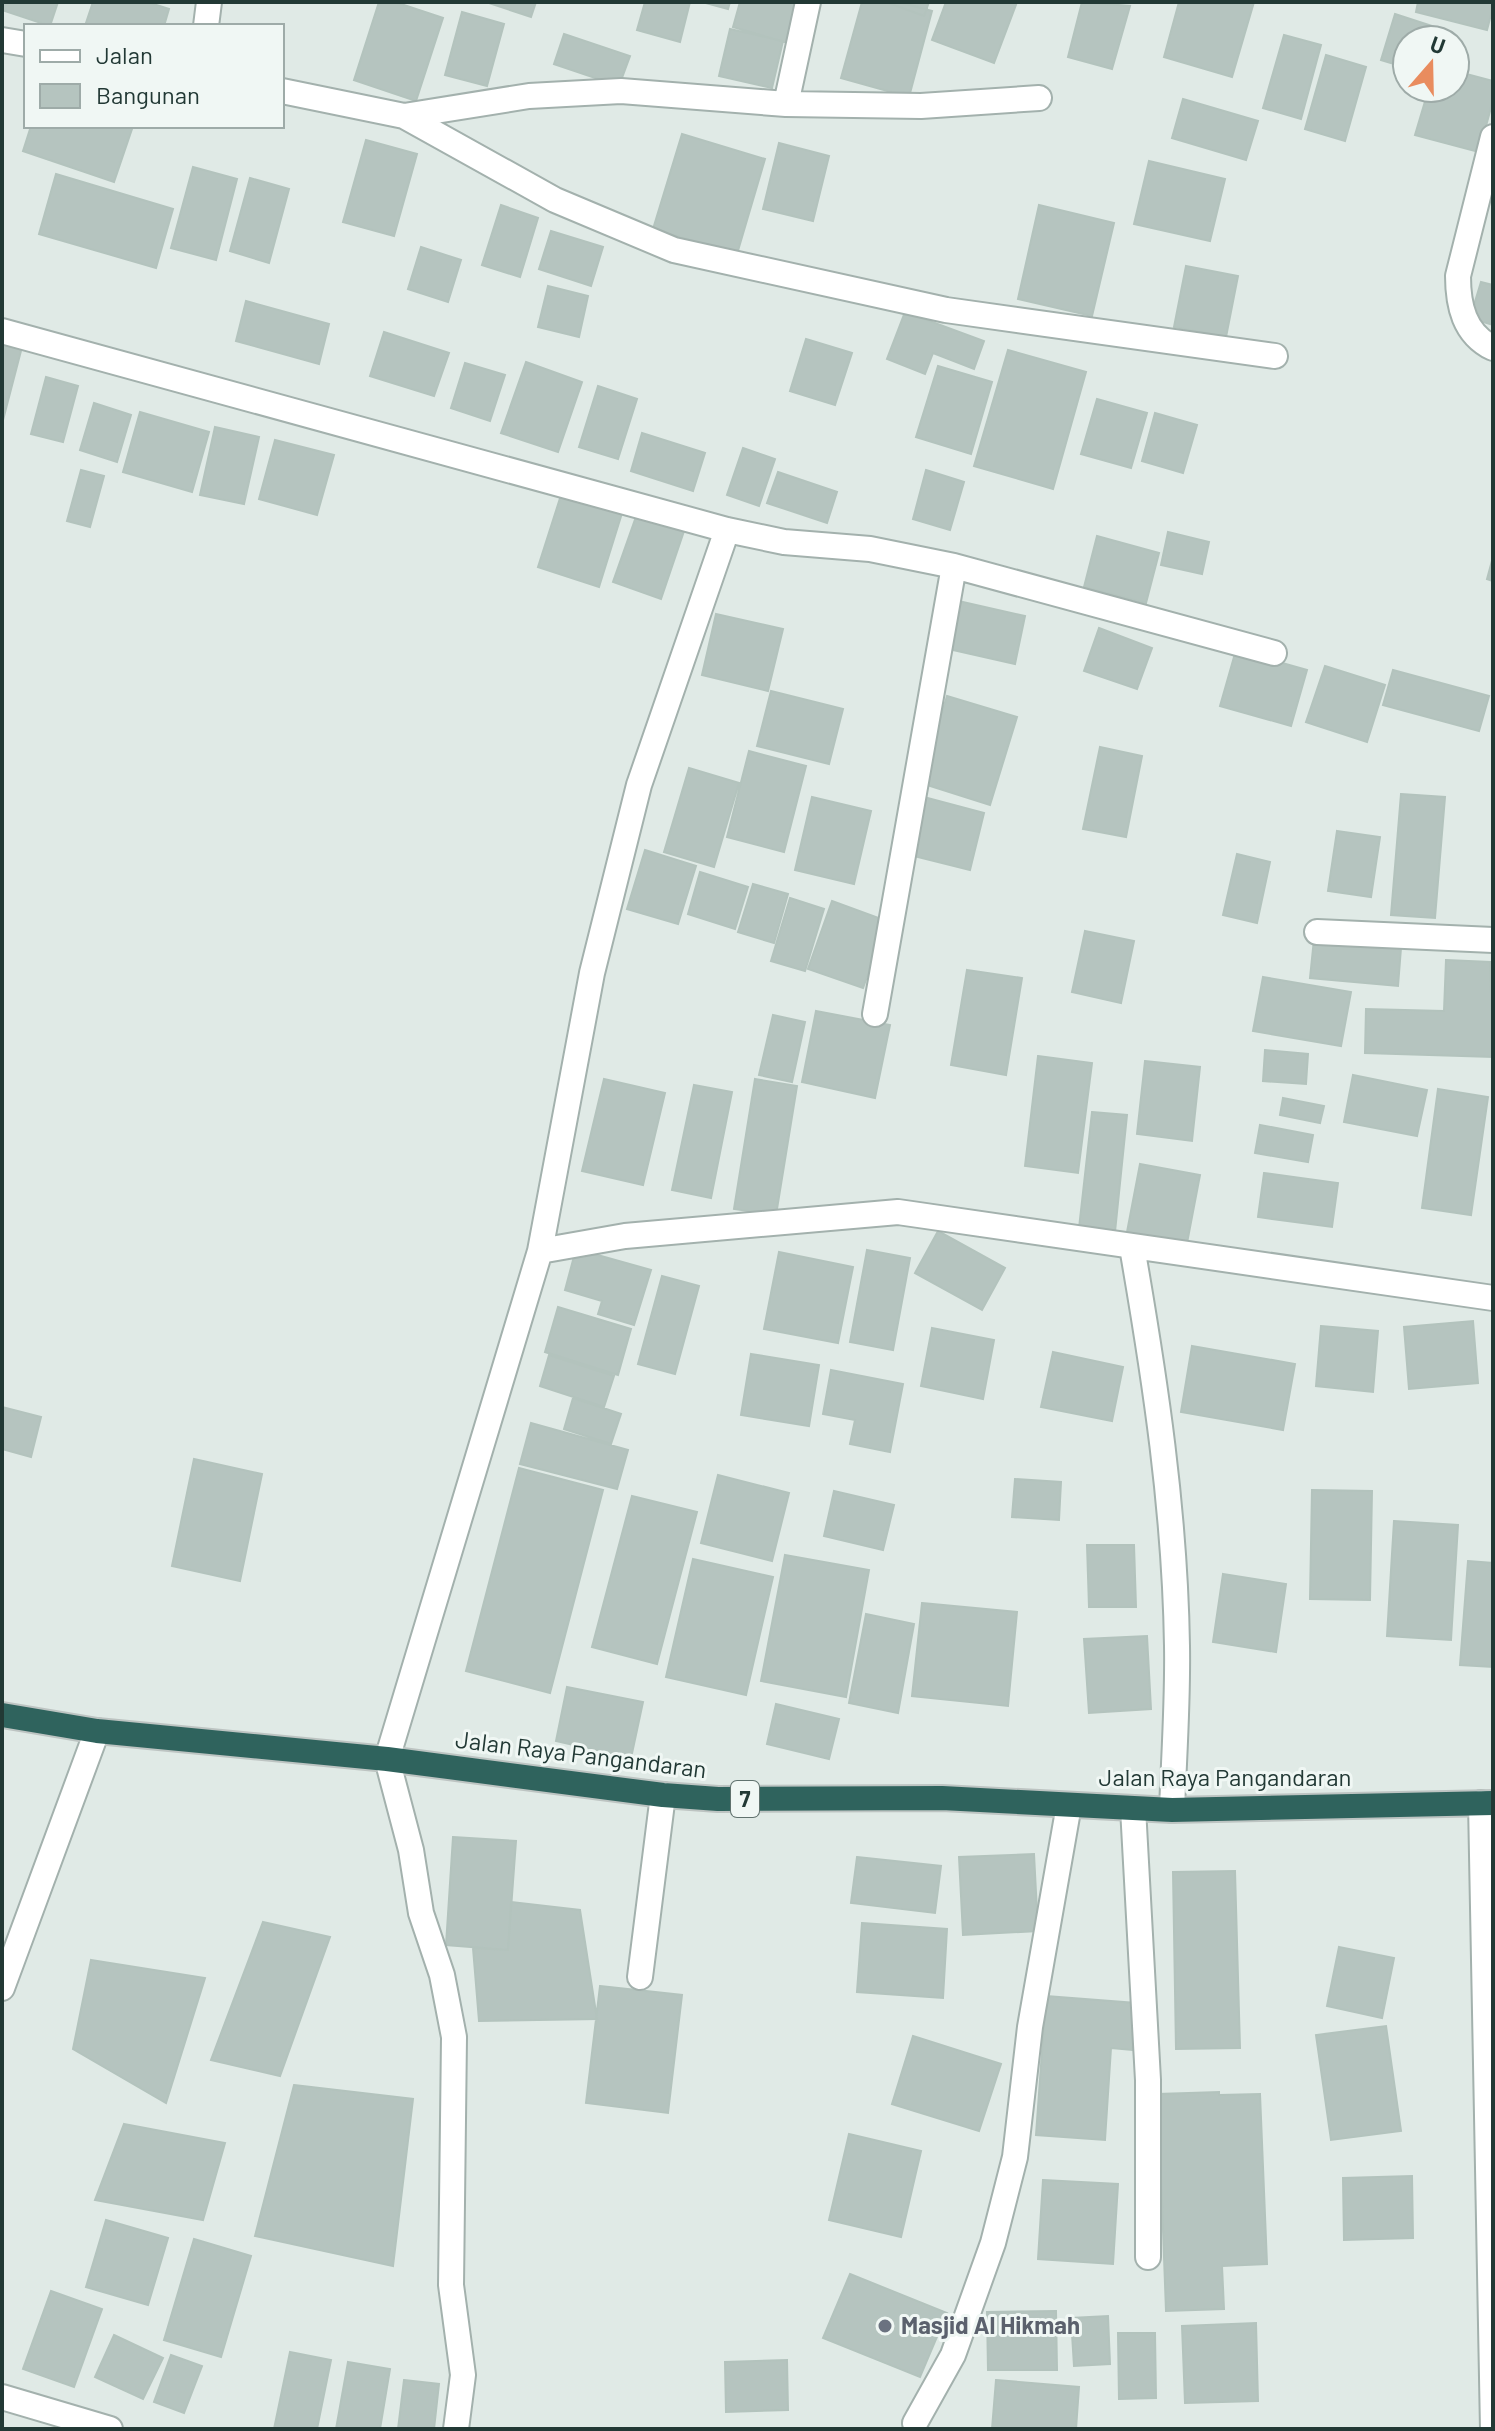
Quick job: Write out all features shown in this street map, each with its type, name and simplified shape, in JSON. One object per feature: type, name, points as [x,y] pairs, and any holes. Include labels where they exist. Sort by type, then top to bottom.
[{"type":"highway","name":"Jalan Raya Pangandaran","points":[[2,1715],[97,1731],[387,1759],[663,1795],[718,1799],[942,1798],[1172,1810],[1487,1803]]},
{"type":"street","points":[[206,24],[209,2]]},
{"type":"street","points":[[786,104],[808,2]]},
{"type":"street","points":[[2,40],[24,44]]},
{"type":"street","points":[[284,91],[404,116],[555,200],[674,250],[946,310],[1275,356]]},
{"type":"street","points":[[404,116],[529,96],[621,91],[786,104],[921,106],[1039,98]]},
{"type":"street","points":[[1493,137],[1458,276],[1458,298],[1468,326],[1493,348]]},
{"type":"street","points":[[2,331],[727,530],[784,542],[870,549],[954,566],[1274,653]]},
{"type":"street","points":[[456,2429],[463,2375],[451,2285],[454,2037],[442,1975],[421,1913],[411,1850],[387,1759],[540,1251],[592,973],[635,799],[727,530]]},
{"type":"street","points":[[875,1014],[954,566]]},
{"type":"street","points":[[1317,932],[1493,940]]},
{"type":"street","points":[[540,1251],[625,1236],[898,1212],[1493,1298]]},
{"type":"street","points":[[1132,1247],[1161,1417],[1169,1510],[1177,1646],[1172,1810]]},
{"type":"street","points":[[2,1988],[97,1731]]},
{"type":"street","points":[[640,1977],[663,1795]]},
{"type":"street","points":[[1487,1803],[1493,2429]]},
{"type":"street","points":[[915,2423],[953,2355],[993,2243],[1015,2157],[1030,2027],[1069,1805]]},
{"type":"street","points":[[1133,1808],[1148,2080],[1148,2257]]},
{"type":"street","points":[[2,2397],[110,2429]]},
{"type":"building","points":[[2,2],[58,2],[51,24],[2,10]]},
{"type":"building","points":[[93,2],[147,2],[169,9],[165,24],[86,24]]},
{"type":"building","points":[[379,2],[395,2],[443,18],[416,101],[354,80]]},
{"type":"building","points":[[486,2],[536,2],[531,17]]},
{"type":"building","points":[[645,2],[690,2],[680,42],[637,30]]},
{"type":"building","points":[[702,2],[730,2],[728,9]]},
{"type":"building","points":[[740,2],[800,2],[788,43],[733,27]]},
{"type":"building","points":[[862,2],[899,2],[932,11],[909,97],[841,78]]},
{"type":"building","points":[[886,2],[929,2],[924,16]]},
{"type":"building","points":[[946,2],[1017,2],[994,63],[932,40]]},
{"type":"building","points":[[1082,2],[1130,6],[1112,69],[1068,57]]},
{"type":"building","points":[[1179,2],[1254,2],[1232,77],[1164,57]]},
{"type":"building","points":[[1418,2],[1493,2],[1487,30],[1416,12]]},
{"type":"building","points":[[462,12],[504,24],[487,86],[445,75]]},
{"type":"building","points":[[1395,14],[1426,24],[1392,24]]},
{"type":"building","points":[[1391,27],[1391,63],[1381,60]]},
{"type":"building","points":[[730,29],[783,41],[772,88],[719,76]]},
{"type":"building","points":[[564,34],[630,56],[619,86],[554,64]]},
{"type":"building","points":[[1284,35],[1321,45],[1301,119],[1263,108]]},
{"type":"building","points":[[1326,55],[1366,67],[1345,141],[1305,129]]},
{"type":"building","points":[[1471,75],[1493,81],[1493,100],[1479,152],[1415,135],[1424,104],[1471,104]]},
{"type":"building","points":[[1183,99],[1258,121],[1246,160],[1172,138]]},
{"type":"building","points":[[30,128],[132,128],[114,182],[23,151]]},
{"type":"building","points":[[682,134],[765,159],[737,254],[653,229]]},
{"type":"building","points":[[366,140],[417,154],[394,236],[343,222]]},
{"type":"building","points":[[779,143],[829,156],[813,221],[763,209]]},
{"type":"building","points":[[1149,161],[1225,179],[1210,241],[1134,224]]},
{"type":"building","points":[[193,167],[237,179],[216,260],[171,248]]},
{"type":"building","points":[[56,174],[173,209],[156,268],[39,234]]},
{"type":"building","points":[[250,178],[289,189],[269,263],[230,251]]},
{"type":"building","points":[[501,205],[538,218],[520,277],[482,265]]},
{"type":"building","points":[[1039,205],[1114,223],[1092,316],[1018,299]]},
{"type":"building","points":[[551,231],[603,247],[591,286],[539,269]]},
{"type":"building","points":[[421,247],[461,260],[448,302],[408,289]]},
{"type":"building","points":[[1186,266],[1238,276],[1226,337],[1174,327]]},
{"type":"building","points":[[1481,282],[1493,285],[1493,325],[1470,318]]},
{"type":"building","points":[[548,286],[588,296],[579,337],[538,327]]},
{"type":"building","points":[[246,301],[329,324],[319,364],[236,341]]},
{"type":"building","points":[[905,312],[984,341],[974,369],[933,353],[925,374],[887,359]]},
{"type":"building","points":[[384,332],[449,353],[434,396],[370,376]]},
{"type":"building","points":[[806,339],[852,353],[835,405],[790,391]]},
{"type":"building","points":[[2,342],[22,347],[2,424]]},
{"type":"building","points":[[1008,350],[1086,372],[1053,489],[974,466]]},
{"type":"building","points":[[526,362],[582,382],[558,452],[501,433]]},
{"type":"building","points":[[465,363],[505,375],[490,421],[451,408]]},
{"type":"building","points":[[938,366],[992,382],[971,454],[916,437]]},
{"type":"building","points":[[46,377],[78,386],[63,442],[31,434]]},
{"type":"building","points":[[598,386],[637,399],[618,459],[579,447]]},
{"type":"building","points":[[1097,399],[1147,413],[1131,468],[1081,454]]},
{"type":"building","points":[[94,403],[131,415],[117,462],[80,450]]},
{"type":"building","points":[[140,412],[209,432],[192,492],[123,472]]},
{"type":"building","points":[[1155,413],[1197,425],[1183,473],[1142,461]]},
{"type":"building","points":[[215,427],[259,437],[244,504],[200,495]]},
{"type":"building","points":[[642,433],[705,453],[693,491],[631,471]]},
{"type":"building","points":[[275,440],[334,455],[317,515],[259,499]]},
{"type":"building","points":[[743,448],[775,459],[759,506],[727,495]]},
{"type":"building","points":[[81,470],[104,476],[90,527],[67,521]]},
{"type":"building","points":[[926,470],[964,482],[950,530],[913,519]]},
{"type":"building","points":[[778,472],[837,492],[827,523],[767,503]]},
{"type":"building","points":[[562,492],[623,510],[599,587],[538,567]]},
{"type":"building","points":[[638,511],[685,528],[661,599],[613,582]]},
{"type":"building","points":[[1168,532],[1209,542],[1202,574],[1161,565]]},
{"type":"building","points":[[1097,536],[1159,553],[1146,603],[1084,587]]},
{"type":"building","points":[[1493,557],[1493,581],[1487,579]]},
{"type":"building","points":[[954,600],[1025,616],[1015,664],[944,648]]},
{"type":"building","points":[[716,614],[783,629],[768,691],[702,675]]},
{"type":"building","points":[[1099,628],[1152,648],[1137,689],[1084,671]]},
{"type":"building","points":[[1236,650],[1307,670],[1291,726],[1220,706]]},
{"type":"building","points":[[1325,666],[1385,685],[1367,742],[1306,722]]},
{"type":"building","points":[[1393,670],[1489,696],[1479,731],[1383,705]]},
{"type":"building","points":[[771,691],[843,709],[829,764],[757,746]]},
{"type":"building","points":[[947,696],[1017,717],[990,805],[921,783]]},
{"type":"building","points":[[1100,747],[1142,756],[1126,837],[1083,829]]},
{"type":"building","points":[[749,751],[806,766],[784,852],[727,837]]},
{"type":"building","points":[[689,768],[739,783],[714,867],[664,852]]},
{"type":"building","points":[[1401,794],[1445,797],[1435,918],[1391,915]]},
{"type":"building","points":[[920,796],[984,813],[970,870],[906,854]]},
{"type":"building","points":[[812,797],[871,811],[854,884],[795,870]]},
{"type":"building","points":[[1337,831],[1380,837],[1371,897],[1328,891]]},
{"type":"building","points":[[645,850],[696,866],[678,924],[627,909]]},
{"type":"building","points":[[1237,854],[1270,862],[1257,923],[1223,915]]},
{"type":"building","points":[[700,872],[748,887],[735,929],[688,914]]},
{"type":"building","points":[[753,884],[788,894],[774,943],[738,932]]},
{"type":"building","points":[[790,898],[824,909],[805,971],[771,961]]},
{"type":"building","points":[[832,901],[887,921],[863,988],[808,969]]},
{"type":"building","points":[[1085,931],[1134,941],[1121,1003],[1072,992]]},
{"type":"building","points":[[1314,939],[1401,948],[1398,986],[1310,978]]},
{"type":"building","points":[[1446,960],[1490,962],[1493,1057],[1365,1053],[1366,1009],[1444,1011]]},
{"type":"building","points":[[967,970],[1022,978],[1006,1075],[951,1065]]},
{"type":"building","points":[[1263,977],[1351,992],[1341,1046],[1253,1031]]},
{"type":"building","points":[[816,1011],[890,1025],[875,1098],[802,1082]]},
{"type":"building","points":[[773,1015],[805,1022],[792,1082],[759,1075]]},
{"type":"building","points":[[1265,1050],[1308,1054],[1306,1084],[1263,1081]]},
{"type":"building","points":[[1038,1056],[1092,1063],[1078,1173],[1025,1166]]},
{"type":"building","points":[[1145,1061],[1200,1067],[1192,1141],[1137,1134]]},
{"type":"building","points":[[1353,1075],[1427,1090],[1417,1136],[1344,1122]]},
{"type":"building","points":[[604,1079],[665,1093],[643,1185],[582,1171]]},
{"type":"building","points":[[755,1079],[797,1086],[776,1215],[734,1209]]},
{"type":"building","points":[[694,1085],[732,1092],[711,1198],[672,1190]]},
{"type":"building","points":[[1438,1089],[1488,1097],[1471,1215],[1422,1208]]},
{"type":"building","points":[[1283,1098],[1324,1106],[1320,1123],[1280,1115]]},
{"type":"building","points":[[1092,1112],[1127,1115],[1115,1232],[1079,1228]]},
{"type":"building","points":[[1260,1125],[1313,1135],[1308,1162],[1255,1153]]},
{"type":"building","points":[[1140,1164],[1200,1175],[1187,1243],[1127,1232]]},
{"type":"building","points":[[1264,1173],[1338,1183],[1332,1227],[1258,1217]]},
{"type":"building","points":[[938,1231],[1005,1268],[982,1310],[915,1273]]},
{"type":"building","points":[[576,1249],[651,1270],[634,1325],[598,1314],[602,1301],[565,1290]]},
{"type":"building","points":[[867,1250],[910,1258],[893,1350],[850,1342]]},
{"type":"building","points":[[779,1252],[853,1267],[838,1343],[764,1329]]},
{"type":"building","points":[[662,1276],[699,1286],[675,1374],[638,1364]]},
{"type":"building","points":[[558,1307],[631,1329],[618,1375],[545,1352]]},
{"type":"building","points":[[1473,1321],[1478,1383],[1409,1389],[1404,1327]]},
{"type":"building","points":[[1321,1326],[1378,1331],[1373,1392],[1316,1386]]},
{"type":"building","points":[[932,1328],[994,1340],[983,1399],[921,1386]]},
{"type":"building","points":[[1192,1346],[1295,1364],[1283,1430],[1181,1412]]},
{"type":"building","points":[[1053,1352],[1123,1367],[1112,1421],[1041,1407]]},
{"type":"building","points":[[751,1354],[819,1365],[809,1426],[741,1415]]},
{"type":"building","points":[[549,1355],[614,1376],[604,1407],[540,1386]]},
{"type":"building","points":[[831,1370],[903,1384],[890,1452],[850,1444],[855,1420],[823,1414]]},
{"type":"building","points":[[573,1398],[621,1414],[611,1444],[564,1429]]},
{"type":"building","points":[[2,1407],[41,1417],[31,1457],[2,1449]]},
{"type":"building","points":[[531,1423],[628,1450],[617,1489],[520,1464]]},
{"type":"building","points":[[194,1459],[262,1474],[240,1581],[172,1566]]},
{"type":"building","points":[[519,1468],[603,1490],[550,1693],[466,1671]]},
{"type":"building","points":[[718,1475],[789,1493],[772,1561],[701,1543]]},
{"type":"building","points":[[1015,1479],[1061,1482],[1059,1520],[1012,1517]]},
{"type":"building","points":[[1312,1490],[1372,1491],[1370,1600],[1310,1599]]},
{"type":"building","points":[[834,1491],[894,1505],[883,1550],[824,1536]]},
{"type":"building","points":[[632,1496],[697,1512],[657,1664],[592,1647]]},
{"type":"building","points":[[1394,1521],[1458,1525],[1451,1640],[1387,1636]]},
{"type":"building","points":[[1087,1545],[1134,1545],[1136,1607],[1089,1607]]},
{"type":"building","points":[[785,1555],[869,1570],[846,1697],[761,1681]]},
{"type":"building","points":[[693,1559],[773,1577],[746,1695],[666,1677]]},
{"type":"building","points":[[1468,1561],[1493,1563],[1493,1667],[1460,1665]]},
{"type":"building","points":[[1223,1574],[1286,1584],[1276,1652],[1213,1642]]},
{"type":"building","points":[[922,1603],[1017,1612],[1008,1706],[912,1696]]},
{"type":"building","points":[[866,1614],[914,1624],[898,1713],[849,1703]]},
{"type":"building","points":[[1147,1636],[1151,1709],[1089,1713],[1084,1639]]},
{"type":"building","points":[[567,1687],[643,1702],[631,1758],[556,1741]]},
{"type":"building","points":[[776,1704],[839,1719],[829,1759],[767,1744]]},
{"type":"building","points":[[453,1837],[516,1841],[508,1950],[446,1945]]},
{"type":"building","points":[[1034,1854],[1038,1931],[963,1935],[959,1857]]},
{"type":"building","points":[[857,1857],[941,1866],[935,1913],[851,1903]]},
{"type":"building","points":[[1235,1871],[1240,2048],[1176,2049],[1173,1872]]},
{"type":"building","points":[[511,1902],[580,1910],[597,2019],[479,2021],[473,1948],[508,1950]]},
{"type":"building","points":[[263,1922],[330,1937],[280,2076],[211,2060]]},
{"type":"building","points":[[862,1923],[947,1929],[943,1998],[857,1992]]},
{"type":"building","points":[[1339,1947],[1394,1958],[1382,2018],[1327,2006]]},
{"type":"building","points":[[91,1960],[205,1978],[166,2103],[73,2049]]},
{"type":"building","points":[[600,1986],[682,1995],[668,2113],[586,2103]]},
{"type":"building","points":[[1046,1996],[1136,2003],[1132,2050],[1111,2048],[1105,2140],[1036,2135]]},
{"type":"building","points":[[1386,2026],[1401,2131],[1331,2140],[1316,2035]]},
{"type":"building","points":[[913,2036],[1001,2064],[979,2131],[892,2104]]},
{"type":"building","points":[[294,2085],[413,2099],[393,2266],[255,2236]]},
{"type":"building","points":[[1219,2092],[1219,2095],[1260,2094],[1267,2264],[1222,2266],[1224,2309],[1166,2311],[1158,2094]]},
{"type":"building","points":[[124,2124],[225,2143],[203,2220],[95,2200]]},
{"type":"building","points":[[849,2134],[921,2151],[901,2237],[829,2220]]},
{"type":"building","points":[[1412,2176],[1413,2238],[1344,2240],[1343,2178]]},
{"type":"building","points":[[1043,2180],[1118,2184],[1113,2264],[1038,2259]]},
{"type":"building","points":[[106,2220],[168,2238],[148,2305],[86,2287]]},
{"type":"building","points":[[194,2239],[251,2256],[221,2357],[164,2340]]},
{"type":"building","name":"Masjid Al Hikmah","points":[[850,2274],[947,2313],[920,2377],[823,2338]]},
{"type":"building","points":[[51,2291],[102,2309],[74,2387],[23,2369]]},
{"type":"building","points":[[1056,2311],[1057,2370],[988,2370],[987,2312]]},
{"type":"building","points":[[1108,2316],[1110,2364],[1074,2366],[1071,2318]]},
{"type":"building","points":[[1256,2323],[1258,2401],[1185,2403],[1182,2326]]},
{"type":"building","points":[[1118,2333],[1155,2333],[1156,2398],[1119,2399]]},
{"type":"building","points":[[114,2335],[163,2358],[143,2399],[95,2377]]},
{"type":"building","points":[[290,2352],[331,2360],[317,2429],[274,2429]]},
{"type":"building","points":[[171,2355],[202,2366],[184,2413],[154,2402]]},
{"type":"building","points":[[787,2360],[788,2410],[726,2412],[725,2362]]},
{"type":"building","points":[[348,2362],[390,2369],[380,2429],[336,2429]]},
{"type":"building","points":[[404,2380],[439,2384],[434,2429],[398,2429]]},
{"type":"building","points":[[996,2380],[1079,2387],[1076,2429],[992,2429]]},
{"type":"place","name":"Masjid Al Hikmah","points":[[885,2326]]}]
